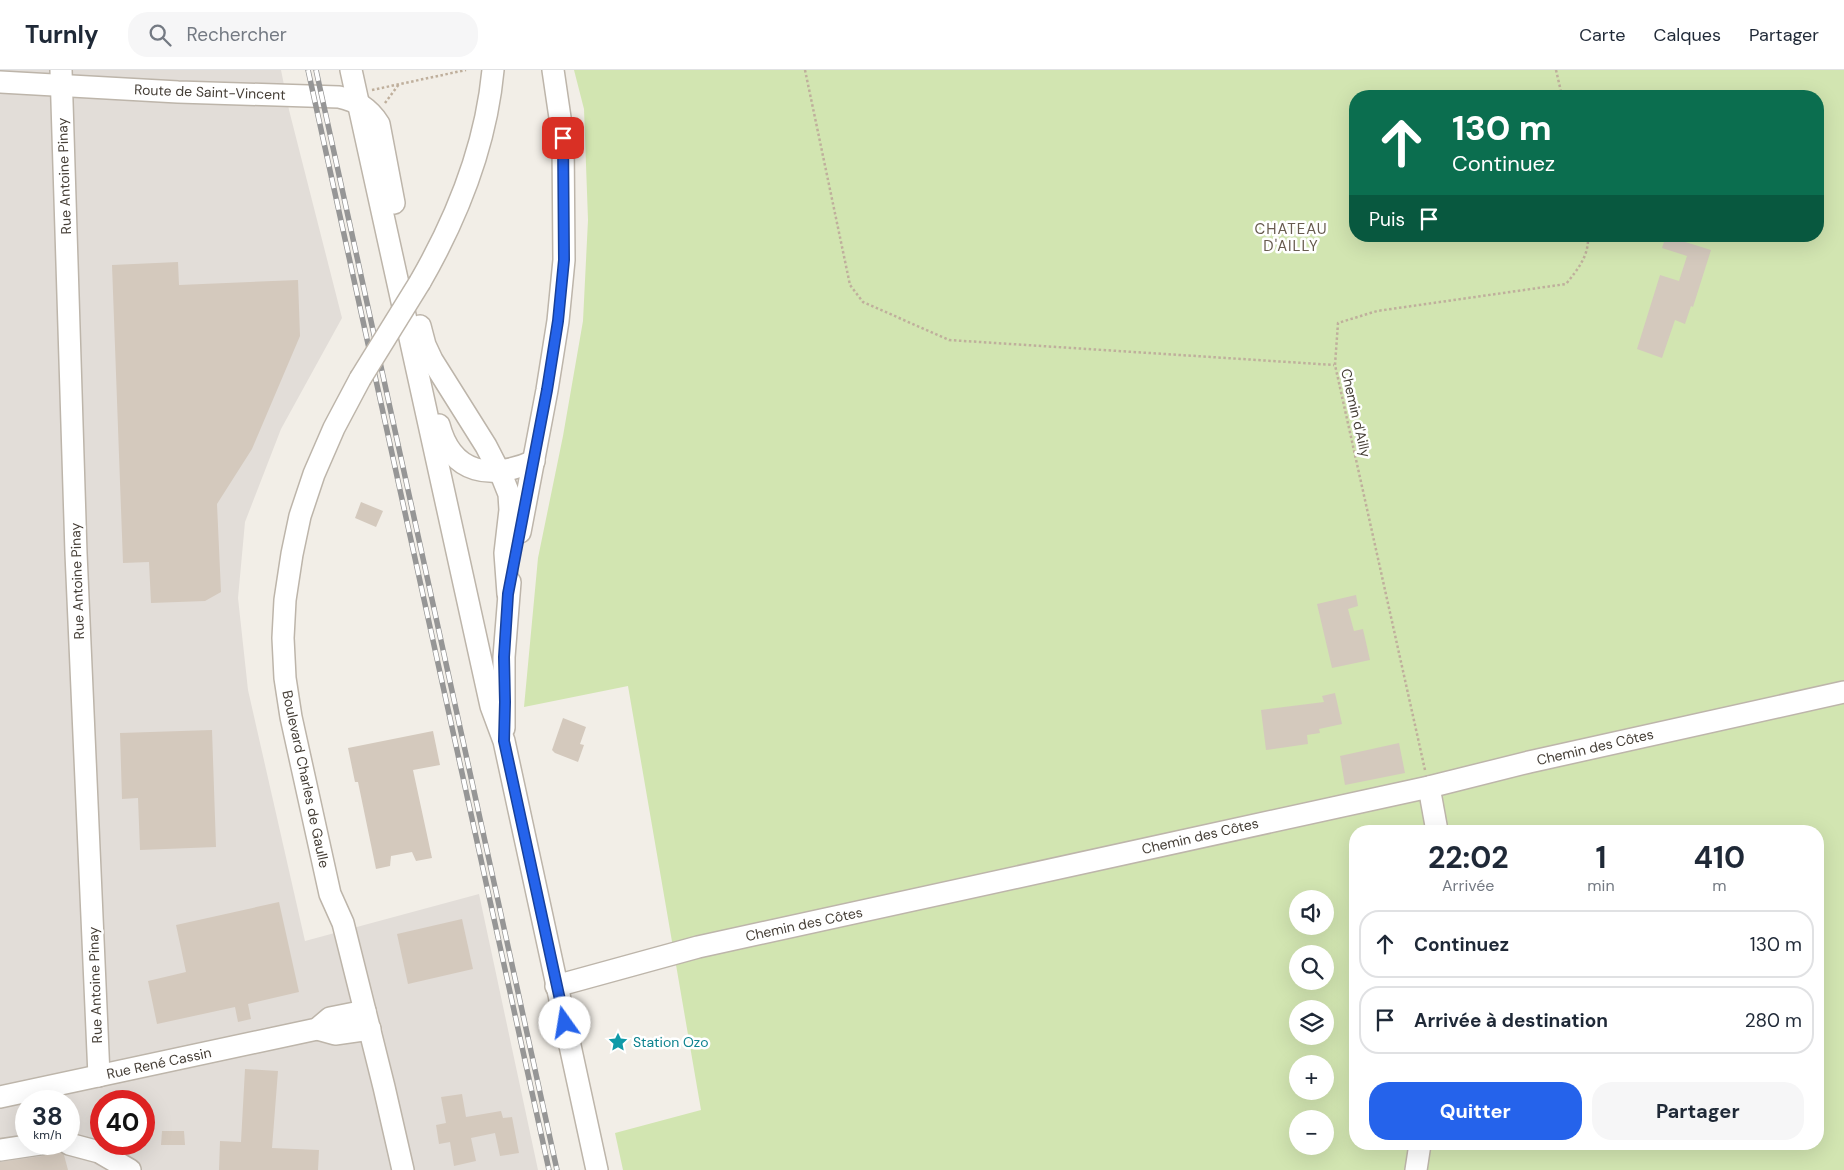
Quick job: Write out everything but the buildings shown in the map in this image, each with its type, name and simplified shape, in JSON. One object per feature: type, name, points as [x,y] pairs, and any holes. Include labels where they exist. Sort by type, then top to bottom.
[{"type":"street","points":[[351,70],[491,706],[504,741],[597,1170]]},
{"type":"street","name":"Boulevard Charles de Gaulle","points":[[388,1170],[344,923],[330,894],[291,717],[285,678],[285,600],[296,535],[314,474],[334,428],[360,379],[440,248],[455,215],[471,175],[482,135],[492,89],[493,70]]},
{"type":"street","points":[[504,741],[504,657],[508,594],[534,462],[558,321],[564,260],[563,138],[553,70]]},
{"type":"street","name":"Route de Saint-Vincent","points":[[0,82],[61,78],[178,92],[357,98]]},
{"type":"street","name":"Rue Antoine Pinay","points":[[61,78],[76,543],[98,1076]]},
{"type":"street","points":[[357,98],[373,114],[381,130],[404,261],[425,345],[432,360],[486,446],[509,494],[510,510],[505,553],[508,594]]},
{"type":"street","points":[[420,381],[436,417],[443,441],[453,455],[466,465],[478,470],[491,472],[534,462]]},
{"type":"street","name":"Chemin des Côtes","points":[[556,986],[698,947],[1429,786],[1844,692]]},
{"type":"street","points":[[1429,786],[1436,825]]},
{"type":"street","name":"Rue René Cassin","points":[[0,1097],[317,1029],[330,1018],[361,1021]]},
{"type":"street","name":"Boulevard Charles de Gaulle","points":[[361,1021],[403,1170]]},
{"type":"street","points":[[80,1147],[99,1152],[130,1170]]},
{"type":"street","points":[[0,1150],[15,1148]]},
{"type":"street","points":[[1416,1170],[1419,1150]]},
{"type":"path","points":[[357,98],[466,70]]},
{"type":"path","points":[[805,70],[850,285],[863,302],[949,340],[1335,365]]},
{"type":"path","points":[[1556,70],[1561,90]]},
{"type":"path","name":"Chemin d'Ailly","points":[[1429,786],[1335,365],[1338,323],[1378,311],[1566,284],[1581,266],[1588,242]]},
{"type":"shaded area","points":[[0,70],[281,70],[289,110],[342,318],[281,429],[245,522],[238,598],[248,690],[305,941],[479,894],[538,1170],[0,1170]]},
{"type":"green space","points":[[574,70],[1844,70],[1844,1170],[623,1170],[615,1133],[701,1110],[628,686],[524,707],[538,558],[563,436],[583,321],[588,220],[584,109]]},
{"type":"railway","points":[[308,70],[549,1170]]},
{"type":"railway","points":[[316,70],[557,1170]]},
{"type":"place","name":"Station Ozo","points":[[618,1042]]},
{"type":"district","name":"CHATEAU D'AILLY","points":[[1291,238]]},
{"type":"route","points":[[563,138],[564,260],[558,321],[547,390],[508,594],[504,657],[504,741],[565,1023]]}]
